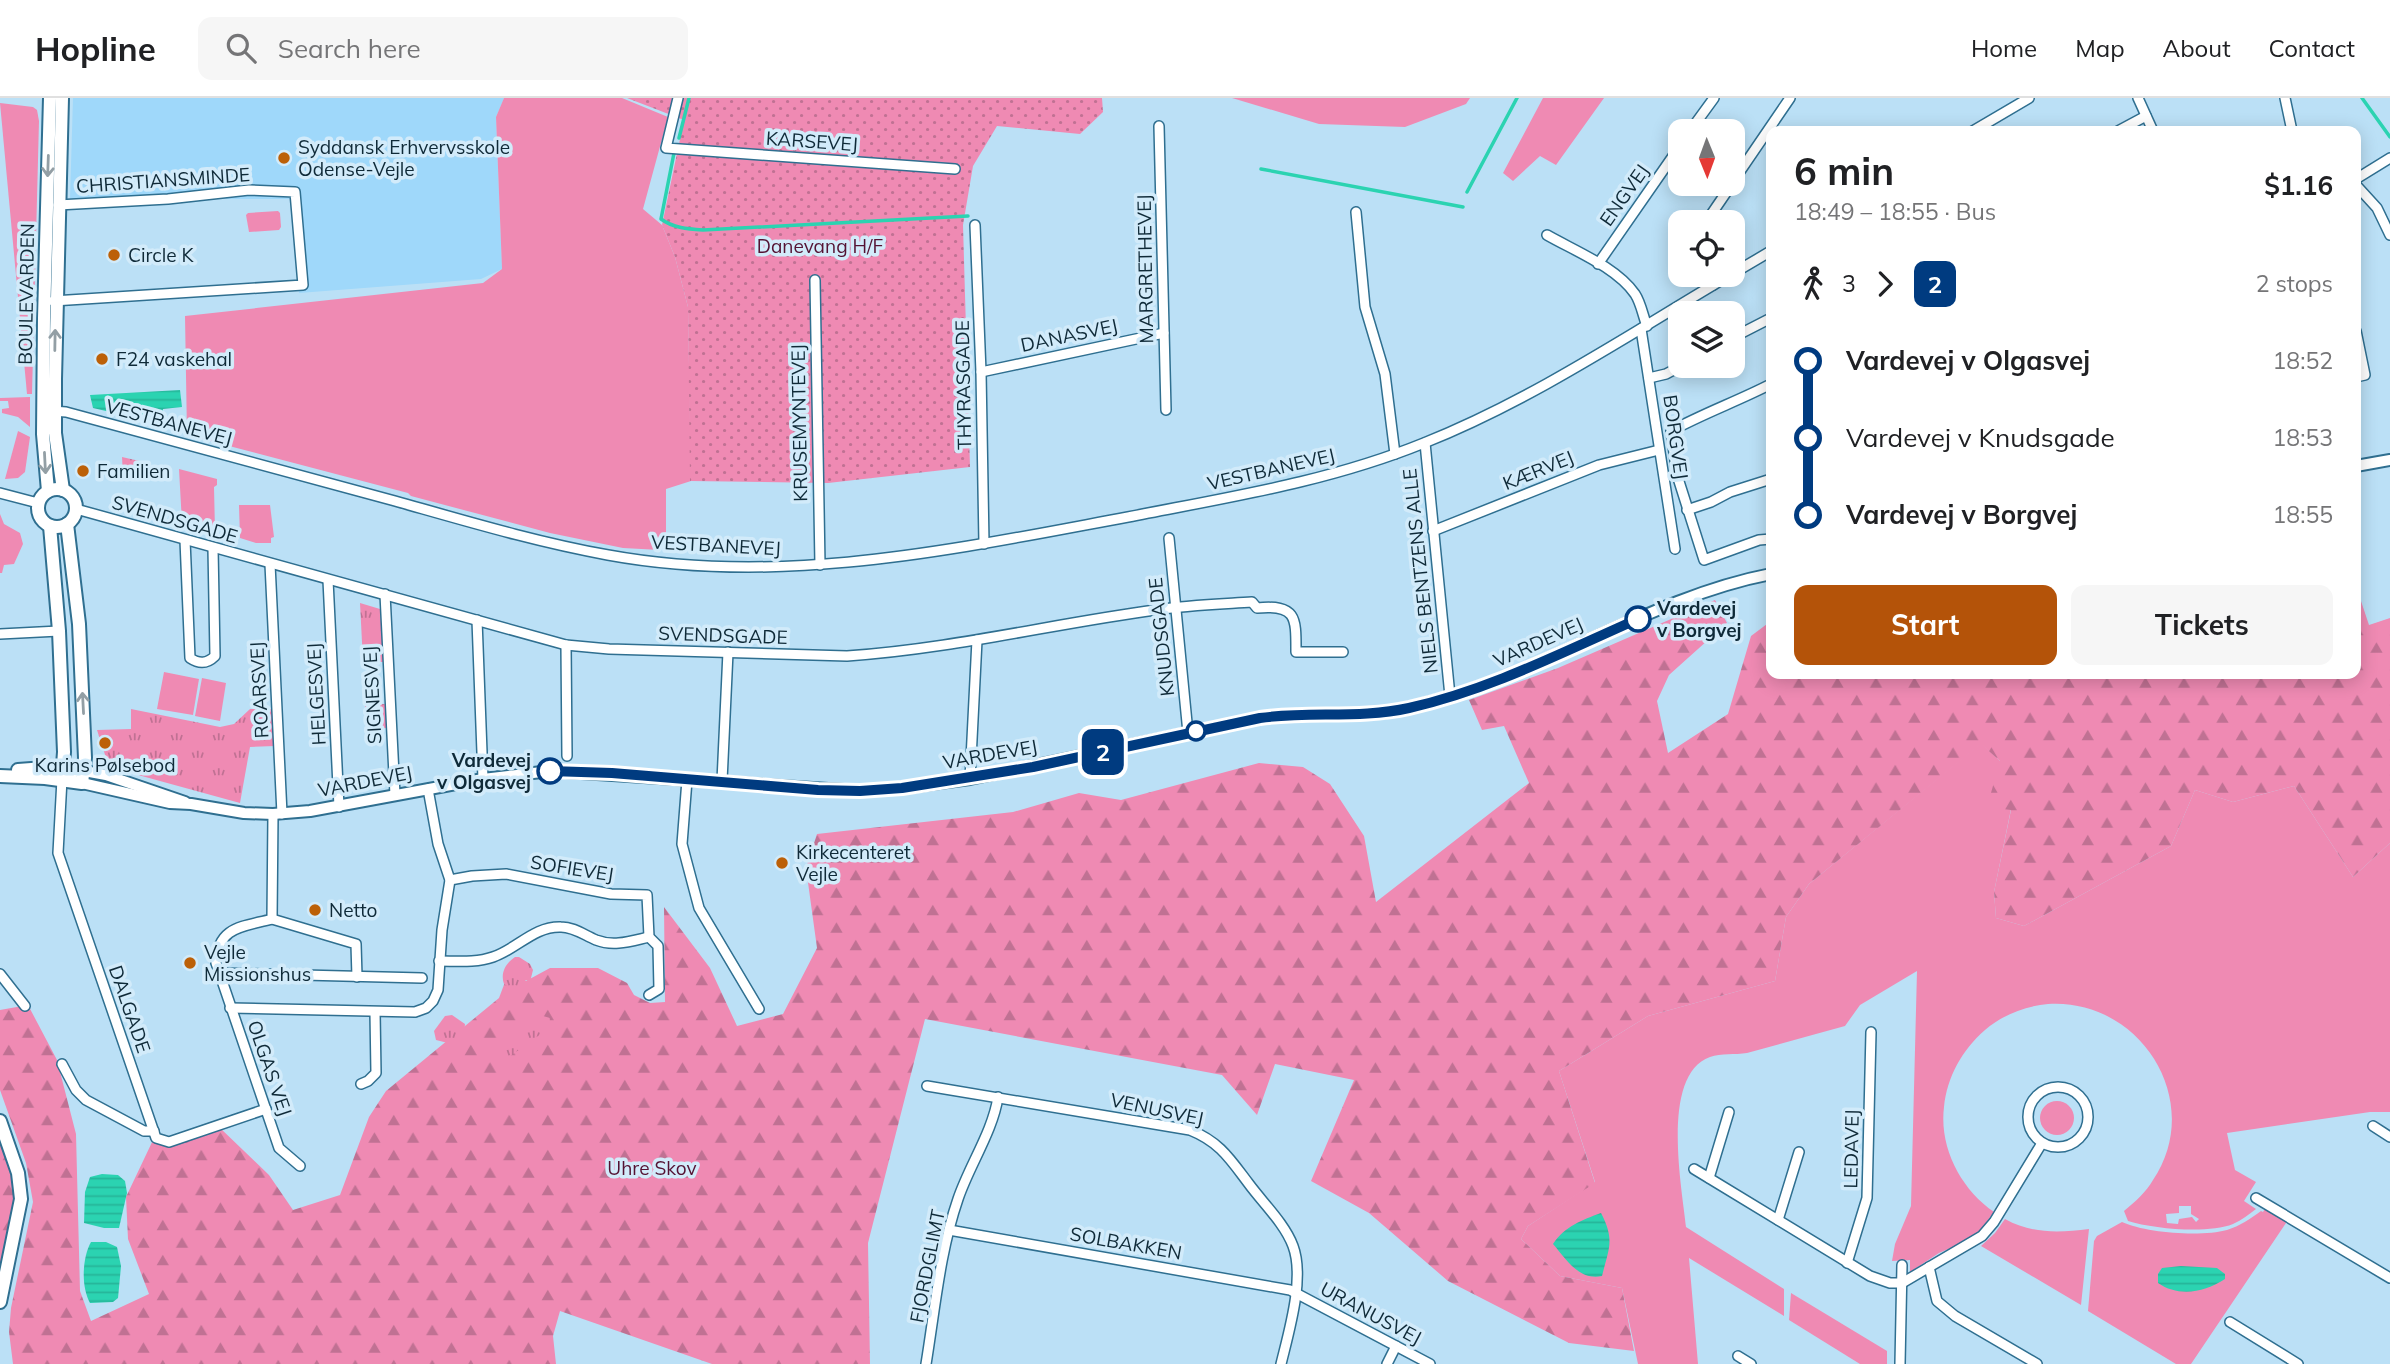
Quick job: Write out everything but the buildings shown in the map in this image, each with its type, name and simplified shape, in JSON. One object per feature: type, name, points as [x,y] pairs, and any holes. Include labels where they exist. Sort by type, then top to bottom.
[{"type":"main road","name":"BOULEVARDEN","points":[[48,491],[50,98]]},
{"type":"main road","name":"BOULEVARDEN","points":[[50,301],[58,205],[62,98]]},
{"type":"main road","name":"BOULEVARDEN","points":[[49,411],[63,490]]},
{"type":"main road","points":[[63,490],[72,496],[76,509],[73,518],[61,527],[50,526],[38,514],[38,503],[48,491],[63,490]]},
{"type":"main road","points":[[66,524],[79,624],[85,738],[83,777]]},
{"type":"main road","points":[[50,526],[59,631],[63,774]]},
{"type":"main road","name":"VARDEVEJ","points":[[0,774],[63,774],[83,777]]},
{"type":"main road","points":[[0,1302],[21,1199],[18,1173],[1,1125]]},
{"type":"street","name":"KARSEVEJ","points":[[678,98],[666,148],[955,169]]},
{"type":"street","points":[[1699,119],[1714,98]]},
{"type":"street","points":[[1771,126],[1790,98]]},
{"type":"street","points":[[1981,126],[2029,98]]},
{"type":"street","points":[[2138,98],[2151,126]]},
{"type":"street","points":[[2284,98],[2291,126]]},
{"type":"street","points":[[2127,126],[2146,116]]},
{"type":"street","name":"MARGRETHEVEJ","points":[[1159,126],[1166,410]]},
{"type":"street","points":[[1745,164],[1766,133]]},
{"type":"street","points":[[2361,176],[2390,158]]},
{"type":"street","name":"ENGVEJ","points":[[1598,264],[1668,163]]},
{"type":"street","name":"CHRISTIANSMINDE","points":[[50,301],[303,285],[295,192],[249,190],[168,199],[58,205]]},
{"type":"street","points":[[2361,190],[2377,208],[2390,235]]},
{"type":"street","points":[[1356,212],[1365,307],[1385,374],[1395,454]]},
{"type":"street","name":"THYRASGADE","points":[[975,225],[984,544]]},
{"type":"street","name":"BORGVEJ","points":[[1547,235],[1598,264],[1626,284],[1637,297],[1644,328],[1675,550]]},
{"type":"street","name":"VESTBANEVEJ","points":[[1745,266],[1766,254]]},
{"type":"street","name":"KRUSEMYNTEVEJ","points":[[814,280],[820,565]]},
{"type":"street","name":"VESTBANEVEJ","points":[[49,411],[608,555],[743,568],[820,565],[898,558],[984,544],[1259,493],[1328,477],[1425,443],[1476,421],[1531,393],[1710,287]]},
{"type":"street","points":[[1745,331],[1766,321]]},
{"type":"street","name":"DANASVEJ","points":[[981,372],[1164,333]]},
{"type":"street","points":[[2361,355],[2365,375],[2361,376]]},
{"type":"street","points":[[1649,378],[1668,373]]},
{"type":"street","points":[[1766,387],[1671,430],[1682,493],[1704,560],[1766,539]]},
{"type":"street","name":"NIELS BENTZENS ALLE","points":[[1425,443],[1450,696]]},
{"type":"street","name":"KÆRVEJ","points":[[1433,531],[1599,466],[1659,450]]},
{"type":"street","points":[[2361,465],[2390,460]]},
{"type":"street","points":[[1688,510],[1766,481]]},
{"type":"street","points":[[1667,496],[1682,493]]},
{"type":"street","points":[[0,494],[38,503]]},
{"type":"street","name":"SVENDSGADE","points":[[76,509],[566,645],[609,649],[847,656],[976,640],[1175,608],[1252,601],[1257,608],[1277,606],[1293,615],[1296,625],[1296,652],[1343,652]]},
{"type":"street","name":"KNUDSGADE","points":[[1169,538],[1188,733]]},
{"type":"street","points":[[185,540],[190,658],[197,662],[209,662],[215,656],[213,548]]},
{"type":"street","name":"ROARSVEJ","points":[[270,564],[278,814]]},
{"type":"street","name":"VARDEVEJ","points":[[83,777],[106,775],[191,804],[244,813],[278,814],[339,807],[482,779],[567,770],[818,790],[902,788],[971,779],[1260,718],[1293,713],[1377,713],[1408,708],[1499,680],[1710,589],[1766,575]]},
{"type":"street","name":"HELGESVEJ","points":[[328,580],[339,807]]},
{"type":"street","name":"SIGNESVEJ","points":[[385,594],[395,795]]},
{"type":"street","points":[[477,620],[482,779]]},
{"type":"street","points":[[0,634],[59,631]]},
{"type":"street","points":[[971,779],[976,640]]},
{"type":"street","points":[[566,645],[567,756]]},
{"type":"street","points":[[722,781],[728,652]]},
{"type":"street","name":"DALGADE","points":[[63,774],[58,853],[154,1131]]},
{"type":"street","points":[[687,780],[682,844],[699,908],[760,1009]]},
{"type":"street","points":[[230,1007],[415,1012],[426,1008],[433,1001],[438,990],[442,930],[450,880],[439,844],[428,789]]},
{"type":"street","points":[[278,814],[272,919],[356,944],[357,976]]},
{"type":"street","name":"SOFIEVEJ","points":[[450,880],[506,874],[611,894],[647,895],[649,937],[659,946],[659,989],[649,995]]},
{"type":"street","name":"OLGAS VEJ","points":[[272,919],[236,929],[225,936],[216,950],[216,963],[279,1149],[300,1166]]},
{"type":"street","points":[[439,961],[482,960],[503,952],[536,932],[560,926],[574,929],[598,941],[611,943],[649,937]]},
{"type":"street","points":[[219,973],[422,978]]},
{"type":"street","points":[[0,974],[25,1006]]},
{"type":"street","points":[[361,1084],[376,1073],[375,1012]]},
{"type":"street","name":"LEDAVEJ","points":[[1847,1262],[1867,1198],[1871,1032]]},
{"type":"street","points":[[62,1064],[76,1090],[86,1100],[144,1131],[154,1131],[156,1138],[169,1142],[266,1109]]},
{"type":"street","name":"VENUSVEJ","points":[[927,1086],[1190,1130],[1221,1147],[1293,1246],[1297,1266],[1296,1293],[1281,1364]]},
{"type":"street","points":[[2050,1088],[2064,1088],[2077,1094],[2085,1105],[2088,1119],[2084,1132],[2064,1147],[2052,1147],[2042,1143],[2032,1133],[2028,1119],[2030,1106],[2038,1094],[2050,1088]]},
{"type":"street","name":"FJORDGLIMT","points":[[926,1364],[949,1230],[998,1097]]},
{"type":"street","points":[[1709,1178],[1728,1112]]},
{"type":"street","points":[[2373,1126],[2390,1137]]},
{"type":"street","points":[[1695,1169],[1870,1276],[1890,1283],[1902,1283],[1982,1236],[1994,1222],[2042,1143]]},
{"type":"street","points":[[1778,1220],[1799,1152]]},
{"type":"street","points":[[2256,1198],[2390,1278]]},
{"type":"street","name":"SOLBAKKEN","points":[[949,1230],[1296,1293]]},
{"type":"street","points":[[1900,1364],[1902,1265]]},
{"type":"street","points":[[1929,1267],[1937,1301],[1955,1316],[2036,1364]]},
{"type":"street","name":"URANUSVEJ","points":[[1296,1293],[1430,1364]]},
{"type":"street","points":[[2230,1322],[2298,1364]]},
{"type":"street","points":[[1387,1364],[1396,1346]]},
{"type":"street","points":[[1738,1356],[1751,1364]]},
{"type":"shaded area","name":"Syddansk Erhvervsskole Odense-Vejle","points":[[73,98],[504,98],[496,117],[502,269],[481,279],[299,293],[290,199],[70,199]]},
{"type":"shaded area","points":[[180,390],[182,407],[163,409],[162,424],[93,408],[90,395]]},
{"type":"shaded area","points":[[102,1174],[118,1175],[125,1181],[127,1193],[119,1228],[104,1228],[84,1223],[85,1192],[90,1177]]},
{"type":"shaded area","points":[[1601,1213],[1608,1230],[1609,1244],[1602,1276],[1594,1277],[1574,1268],[1553,1244],[1568,1228]]},
{"type":"shaded area","points":[[91,1242],[106,1242],[117,1247],[121,1266],[118,1298],[113,1302],[90,1303],[87,1296],[84,1272]]},
{"type":"shaded area","points":[[2162,1268],[2217,1268],[2225,1274],[2225,1279],[2208,1288],[2191,1292],[2174,1290],[2158,1283],[2158,1274]]},
{"type":"green space","points":[[504,98],[622,98],[668,117],[643,209],[662,225],[675,257],[688,307],[691,481],[666,489],[666,539],[660,550],[623,548],[550,533],[187,435],[185,316],[483,283],[502,269],[496,117]]},
{"type":"green space","name":"Danevang H/F","points":[[627,98],[1102,98],[1103,112],[1080,134],[997,126],[973,166],[963,225],[970,467],[828,483],[690,481],[688,307],[675,257],[662,225],[684,120]]},
{"type":"green space","points":[[1232,98],[1470,98],[1466,104],[1405,127],[1319,124]]},
{"type":"green space","points":[[1543,98],[1604,98],[1556,165],[1540,156],[1513,181],[1503,173]]},
{"type":"green space","points":[[0,103],[33,107],[37,110],[39,121],[32,394],[27,394]]},
{"type":"green space","points":[[278,211],[281,227],[279,230],[249,232],[246,215],[248,213]]},
{"type":"green space","points":[[30,397],[30,427],[18,417],[2,413],[2,409],[9,408],[8,401],[0,401],[0,398]]},
{"type":"green space","points":[[18,431],[30,437],[25,472],[18,478],[5,479]]},
{"type":"green space","points":[[122,457],[148,463],[149,474],[123,475]]},
{"type":"green space","points":[[179,469],[217,479],[217,485],[214,487],[215,531],[182,523]]},
{"type":"green space","points":[[239,505],[270,505],[274,537],[271,538],[271,543],[256,543],[240,538]]},
{"type":"green space","points":[[0,514],[4,524],[20,533],[23,544],[14,564],[4,565],[2,573],[0,573]]},
{"type":"green space","name":"Uhre Skov","points":[[1715,600],[1727,623],[1669,675],[1657,701],[1668,753],[1728,714],[1751,636],[1766,625],[1766,679],[2361,679],[2361,601],[2369,625],[2390,618],[2390,843],[2353,877],[2294,786],[2233,802],[2195,790],[2171,846],[2024,926],[1996,918],[1994,892],[2011,810],[1987,807],[2000,761],[1981,744],[1809,884],[1786,917],[1775,981],[1648,1016],[1559,1071],[1595,1183],[1528,1226],[1521,1239],[1560,1276],[1622,1288],[1634,1351],[1569,1343],[1448,1281],[1369,1213],[1311,1181],[1354,1080],[1275,1064],[1257,1115],[1222,1075],[925,1019],[868,1243],[870,1364],[712,1364],[560,1311],[553,1336],[556,1364],[13,1364],[9,1332],[11,1308],[33,1202],[26,1163],[0,1090],[0,1010],[28,1005],[57,1060],[76,1134],[80,1291],[91,1321],[149,1294],[128,1239],[126,1197],[154,1138],[170,1143],[218,1126],[269,1175],[293,1210],[340,1195],[369,1117],[386,1091],[499,998],[505,982],[526,981],[550,968],[598,968],[627,983],[634,995],[650,1003],[665,1002],[664,907],[710,968],[737,1026],[783,1014],[817,948],[806,868],[817,834],[1013,812],[1079,793],[1121,800],[1259,763],[1303,767],[1330,784],[1364,836],[1376,902],[1529,783],[1504,726],[1482,730],[1469,700],[1558,668]]},
{"type":"green space","points":[[360,603],[380,609],[384,662],[363,662]]},
{"type":"green space","points":[[164,672],[199,679],[193,715],[157,709]]},
{"type":"green space","points":[[202,678],[226,683],[220,721],[195,716]]},
{"type":"green space","points":[[385,704],[387,728],[366,729],[365,705]]},
{"type":"green space","points":[[131,709],[220,727],[234,724],[250,709],[273,709],[275,746],[250,747],[240,803],[109,767],[97,730],[131,729]]},
{"type":"green space","points":[[1981,743],[2000,761],[2011,809],[1994,892],[1996,918],[2024,926],[2171,846],[2195,790],[2233,802],[2294,786],[2353,877],[2390,843],[2390,1112],[2370,1112],[2227,1133],[2235,1170],[2256,1182],[2244,1201],[2256,1209],[2233,1224],[2210,1229],[2166,1228],[2128,1221],[2124,1211],[2140,1197],[2153,1180],[2167,1150],[2172,1118],[2167,1088],[2155,1060],[2136,1036],[2111,1018],[2081,1007],[2048,1004],[2023,1009],[1992,1025],[1969,1046],[1952,1075],[1944,1107],[1945,1137],[1955,1166],[1972,1192],[1994,1212],[1969,1240],[1939,1253],[1910,1272],[1910,1260],[1892,1261],[1895,1244],[1911,1206],[1917,971],[1860,1005],[1845,1026],[1747,1053],[1710,1057],[1694,1068],[1685,1086],[1679,1108],[1679,1160],[1686,1227],[1784,1289],[1784,1316],[1689,1258],[1698,1364],[1638,1364],[1622,1288],[1560,1276],[1521,1239],[1528,1226],[1595,1182],[1559,1071],[1648,1016],[1775,981],[1786,917],[1809,884]],"holes":[[[2179,1206],[2191,1206],[2191,1214],[2199,1219],[2196,1222],[2192,1217],[2179,1219],[2178,1224],[2167,1223],[2166,1214],[2179,1213]]]},
{"type":"green space","points":[[515,957],[530,964],[533,970],[530,982],[526,980],[522,985],[509,987],[504,984],[503,972]]},
{"type":"green space","points":[[452,1015],[465,1024],[464,1034],[452,1044],[436,1040],[434,1031],[445,1016]]},
{"type":"green space","points":[[543,1016],[550,1018],[549,1028],[505,1060],[494,1056],[514,1033]]},
{"type":"green space","points":[[2057,1101],[2069,1106],[2074,1118],[2069,1130],[2057,1135],[2045,1130],[2040,1118],[2045,1106]]},
{"type":"green space","points":[[0,1139],[13,1182],[15,1202],[0,1275]]},
{"type":"green space","points":[[2266,1207],[2288,1220],[2191,1364],[2176,1364],[2088,1311],[2094,1241],[2097,1236],[2122,1222],[2159,1231],[2216,1232],[2241,1224],[2263,1212]]},
{"type":"green space","points":[[2005,1219],[2046,1231],[2089,1229],[2081,1305],[1981,1246]]},
{"type":"green space","points":[[1791,1293],[1887,1351],[1887,1364],[1860,1364],[1789,1320]]},
{"type":"waterway","points":[[679,138],[689,98]]},
{"type":"waterway","points":[[1467,192],[1517,98]]},
{"type":"waterway","points":[[2362,98],[2390,137]]},
{"type":"waterway","points":[[674,153],[661,219],[681,228],[703,230],[968,216]]},
{"type":"waterway","points":[[1261,169],[1463,207]]},
{"type":"bus line","name":"2","points":[[550,771],[860,791],[971,779],[1260,718],[1293,713],[1377,713],[1408,708],[1499,680],[1638,619]]},
{"type":"place","name":"Syddansk Erhvervsskole Odense-Vejle","points":[[284,158]]},
{"type":"place","name":"Circle K","points":[[114,255]]},
{"type":"place","name":"F24 vaskehal","points":[[102,359]]},
{"type":"place","name":"Familien","points":[[83,471]]},
{"type":"place","name":"Vardevej v Borgvej","points":[[1638,619]]},
{"type":"place","name":"Karins Pølsebod","points":[[105,743]]},
{"type":"place","name":"Vardevej v Olgasvej","points":[[550,771]]},
{"type":"place","name":"Kirkecenteret Vejle","points":[[782,863]]},
{"type":"place","name":"Netto","points":[[315,910]]},
{"type":"place","name":"Vejle Missionshus","points":[[190,963]]}]
